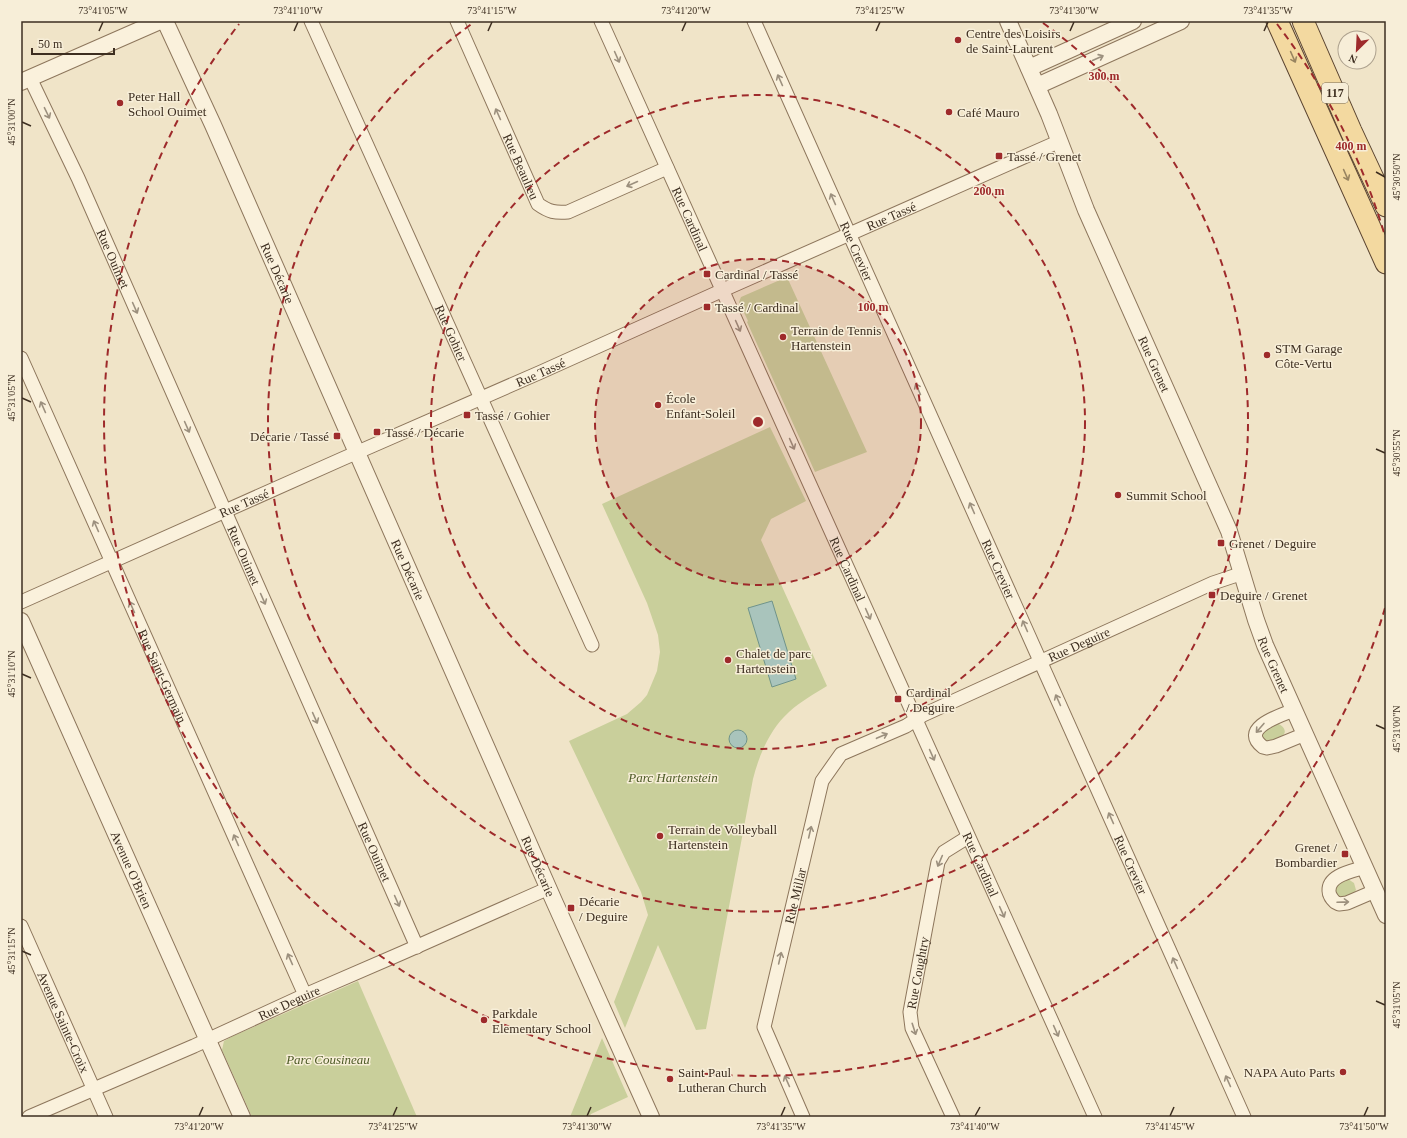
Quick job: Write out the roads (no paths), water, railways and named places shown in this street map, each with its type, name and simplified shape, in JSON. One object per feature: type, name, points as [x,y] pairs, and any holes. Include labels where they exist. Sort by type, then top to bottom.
[{"type":"main road","name":"117","points":[[1277,21],[1386,263]]},
{"type":"main road","name":"117","points":[[1303,21],[1351,131],[1386,206]]},
{"type":"main road","points":[[1311,21],[1319,56]]},
{"type":"street","points":[[26,80],[160,21]]},
{"type":"street","name":"Rue Décarie","points":[[166,21],[651,1117]]},
{"type":"street","name":"Rue Gohier","points":[[311,21],[592,645]]},
{"type":"street","name":"Rue Beaulieu","points":[[457,21],[538,204],[547,211],[558,213],[568,212],[667,168]]},
{"type":"street","name":"Rue Cardinal","points":[[601,21],[1095,1117]]},
{"type":"street","name":"Rue Crevier","points":[[754,21],[1244,1117]]},
{"type":"street","name":"Rue Grenet","points":[[1008,21],[1060,141],[1086,210],[1229,531],[1260,632],[1386,915]]},
{"type":"street","points":[[1029,68],[1133,21]]},
{"type":"street","points":[[1037,86],[1181,21]]},
{"type":"street","name":"Rue Ouimet","points":[[26,80],[78,178],[224,512],[417,946]]},
{"type":"street","name":"Rue Tassé","points":[[21,602],[1060,141]]},
{"type":"street","name":"Rue Saint-Germain","points":[[21,358],[305,994]]},
{"type":"street","name":"Rue Deguire","points":[[916,719],[1213,584],[1243,573]]},
{"type":"street","name":"Avenue O'Brien","points":[[21,621],[242,1117]]},
{"type":"street","name":"Rue Grenet","points":[[1294,710],[1260,726],[1256,733],[1257,741],[1263,747],[1271,747],[1305,734]]},
{"type":"street","name":"Rue Millar","points":[[803,1117],[764,1027],[822,781],[841,754],[906,726],[916,719]]},
{"type":"street","name":"Rue Coughtry","points":[[953,1117],[912,1028],[910,1012],[938,862],[944,852],[968,837]]},
{"type":"street","points":[[1365,867],[1343,875],[1332,882],[1330,886],[1330,896],[1335,902],[1343,904],[1375,891]]},
{"type":"street","name":"Rue Deguire","points":[[29,1117],[207,1040],[305,994],[549,888]]},
{"type":"street","name":"Avenue Sainte-Croix","points":[[21,926],[106,1117]]},
{"type":"water","points":[[772,601],[796,679],[772,687],[748,608]]},
{"type":"water","points":[[738,730],[744,733],[747,739],[744,745],[738,748],[732,745],[729,739],[732,733]]},
{"type":"place","name":"Centre des Loisirs de Saint-Laurent","points":[[958,40]]},
{"type":"place","name":"Peter Hall School Ouimet","points":[[120,103]]},
{"type":"place","name":"Café Mauro","points":[[949,112]]},
{"type":"place","name":"Tassé / Grenet","points":[[999,156]]},
{"type":"place","name":"Cardinal / Tassé","points":[[707,274]]},
{"type":"place","name":"Tassé / Cardinal","points":[[707,307]]},
{"type":"place","name":"Terrain de Tennis Hartenstein","points":[[783,337]]},
{"type":"place","name":"STM Garage Côte-Vertu","points":[[1267,355]]},
{"type":"place","name":"École Enfant-Soleil","points":[[658,405]]},
{"type":"place","name":"Tassé / Gohier","points":[[467,415]]},
{"type":"place","name":"Tassé / Décarie","points":[[377,432]]},
{"type":"place","name":"Décarie / Tassé","points":[[337,436]]},
{"type":"place","name":"Summit School","points":[[1118,495]]},
{"type":"place","name":"Grenet / Deguire","points":[[1221,543]]},
{"type":"place","name":"Deguire / Grenet","points":[[1212,595]]},
{"type":"place","name":"Chalet de parc Hartenstein","points":[[728,660]]},
{"type":"place","name":"Cardinal / Deguire","points":[[898,699]]},
{"type":"place","name":"Terrain de Volleyball Hartenstein","points":[[660,836]]},
{"type":"place","name":"Grenet / Bombardier","points":[[1345,854]]},
{"type":"place","name":"Décarie / Deguire","points":[[571,908]]},
{"type":"place","name":"Parkdale Elementary School","points":[[484,1020]]},
{"type":"place","name":"NAPA Auto Parts","points":[[1343,1072]]},
{"type":"place","name":"Saint Paul Lutheran Church","points":[[670,1079]]},
{"type":"park label","name":"Parc Hartenstein","points":[[673,777]]},
{"type":"park label","name":"Parc Cousineau","points":[[328,1059]]}]
